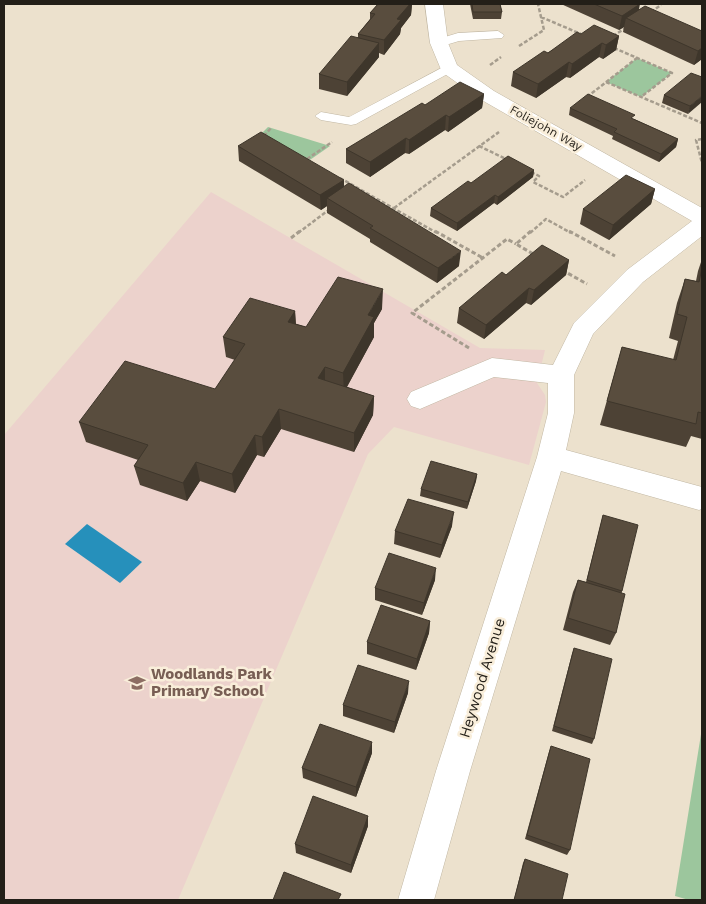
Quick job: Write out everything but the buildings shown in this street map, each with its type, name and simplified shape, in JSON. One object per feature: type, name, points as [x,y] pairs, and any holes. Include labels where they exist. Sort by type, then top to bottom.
[{"type":"street","points":[[434,4],[439,43],[449,68]]},
{"type":"street","name":"Foliejohn Way","points":[[449,68],[522,115],[702,217]]},
{"type":"street","name":"Heywood Avenue","points":[[416,900],[453,771],[551,457],[561,413],[561,375],[583,329],[642,271],[702,225]]},
{"type":"street","points":[[420,399],[492,367],[561,375]]},
{"type":"street","points":[[551,457],[699,498]]},
{"type":"lane","points":[[439,43],[458,37],[498,35]]},
{"type":"lane","points":[[321,116],[351,121],[449,68]]},
{"type":"path","points":[[646,15],[661,5]]},
{"type":"path","points":[[541,17],[584,36]]},
{"type":"path","points":[[609,38],[631,24]]},
{"type":"path","points":[[610,47],[672,73],[641,97]]},
{"type":"path","points":[[547,128],[637,58]]},
{"type":"path","points":[[606,82],[702,123]]},
{"type":"path","points":[[394,208],[522,115]]},
{"type":"path","points":[[271,128],[264,135],[272,140]]},
{"type":"path","points":[[702,139],[696,140],[702,163]]},
{"type":"path","points":[[479,146],[513,163]]},
{"type":"path","points":[[307,159],[315,164]]},
{"type":"path","points":[[530,172],[539,176],[533,182],[563,197],[608,163]]},
{"type":"path","points":[[333,174],[483,258]]},
{"type":"path","points":[[351,194],[358,188]]},
{"type":"path","points":[[290,238],[336,205]]},
{"type":"path","points":[[516,244],[546,219],[642,271]]},
{"type":"path","points":[[504,368],[412,313],[508,239],[540,258]]},
{"type":"path","points":[[556,267],[613,298]]},
{"type":"shaded area","name":"Woodlands Park Primary School","points":[[211,192],[480,348],[545,350],[537,383],[545,395],[546,402],[529,465],[394,427],[368,454],[178,900],[4,900],[4,435]]},
{"type":"green space","points":[[637,58],[672,73],[641,97],[606,82]]},
{"type":"green space","points":[[268,127],[330,146],[307,162],[260,135]]},
{"type":"green space","points":[[702,728],[702,900],[689,900],[675,896]]},
{"type":"water","points":[[87,524],[142,562],[120,583],[65,544]]},
{"type":"place","name":"Woodlands Park Primary School","points":[[137,683]]}]
